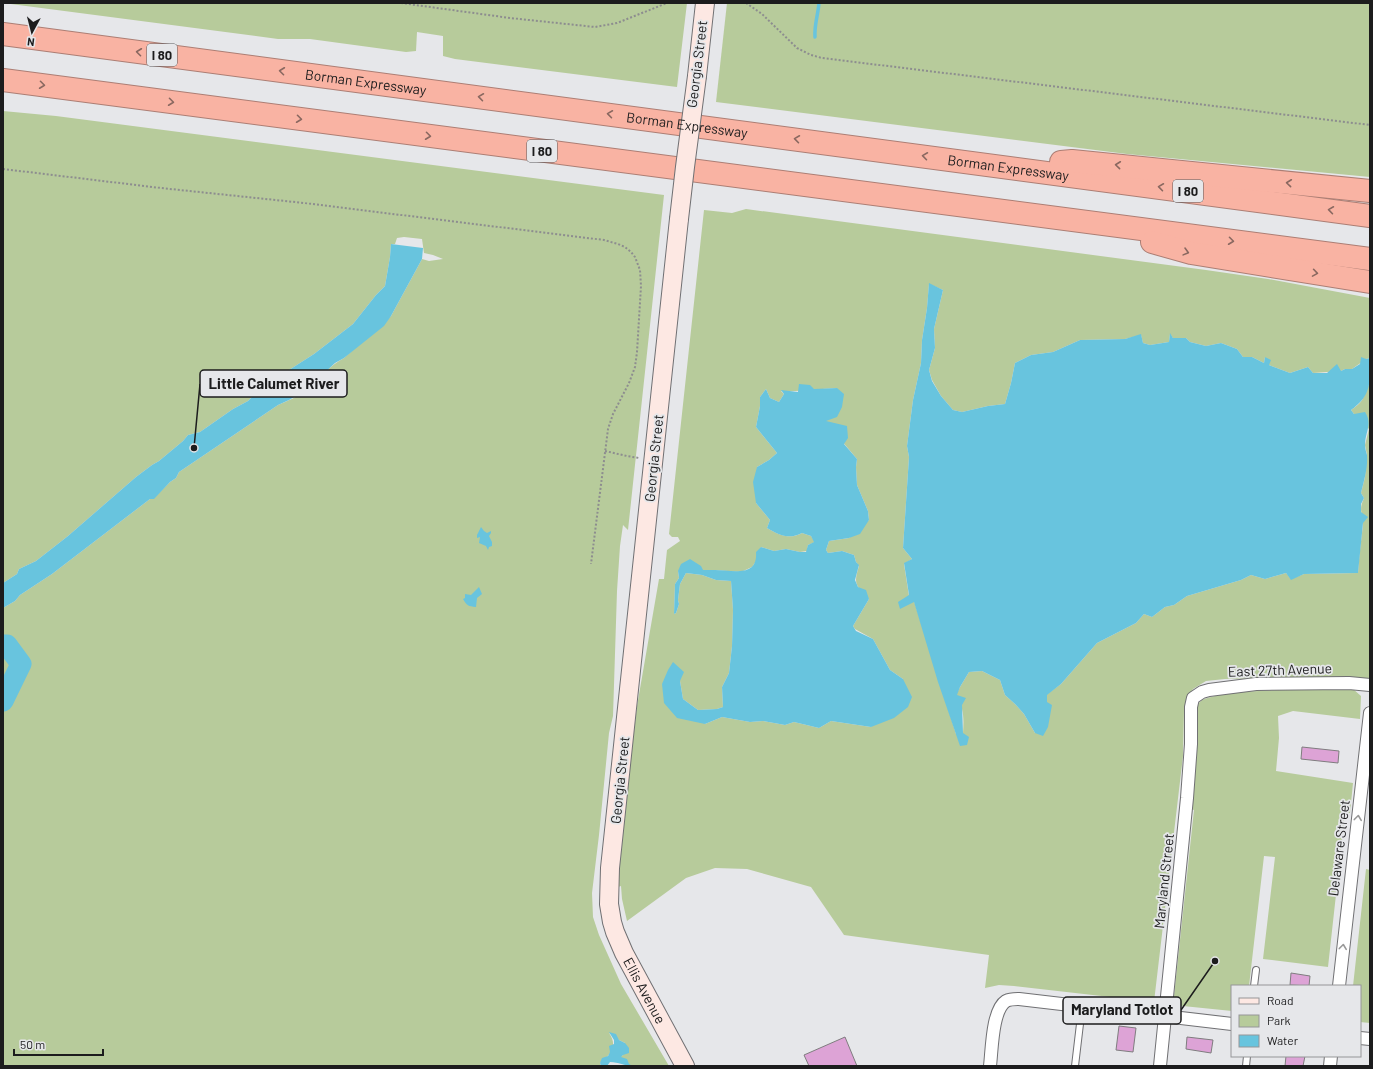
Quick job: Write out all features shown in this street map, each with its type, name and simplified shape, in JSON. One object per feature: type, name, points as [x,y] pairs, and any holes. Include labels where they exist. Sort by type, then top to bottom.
[{"type":"highway","name":"Borman Expressway","points":[[3,34],[1006,166],[1370,216]]},
{"type":"highway","name":"I 80","points":[[3,80],[1370,259]]},
{"type":"highway","points":[[1006,166],[1072,160],[1370,191]]},
{"type":"highway","points":[[1082,222],[1191,253],[1370,282]]},
{"type":"street","name":"Georgia Street","points":[[610,914],[610,868],[684,167],[705,3]]},
{"type":"street","name":"East 27th Avenue","points":[[1193,698],[1202,692],[1209,690],[1256,684],[1349,683],[1370,685]]},
{"type":"street","name":"Maryland Street","points":[[1160,1066],[1187,798],[1191,744],[1191,707],[1193,698]]},
{"type":"street","name":"Delaware Street","points":[[1339,985],[1370,713]]},
{"type":"street","name":"Ellis Avenue","points":[[610,914],[615,932],[624,953],[685,1066]]},
{"type":"street","points":[[990,1066],[998,1010],[1006,1001],[1012,999],[1231,1024]]},
{"type":"lane","points":[[1254,985],[1256,970]]},
{"type":"lane","points":[[1075,1066],[1082,1007]]},
{"type":"path","points":[[401,3],[510,18],[595,27],[617,23],[667,3]]},
{"type":"path","points":[[746,3],[762,14],[797,48],[811,56],[1370,125]]},
{"type":"path","points":[[3,169],[304,203],[604,240],[625,247],[635,257],[640,270],[641,286],[637,352],[632,375],[610,422],[591,564]]},
{"type":"path","points":[[605,451],[627,456],[654,459]]},
{"type":"green space","points":[[3,3],[687,3],[677,87],[455,59],[443,56],[443,36],[417,32],[416,51],[406,52],[310,39],[278,39]]},
{"type":"green space","points":[[727,3],[1370,3],[1370,177],[1127,154],[716,102]]},
{"type":"green space","points":[[3,111],[56,116],[664,195],[628,530],[623,525],[620,546],[613,716],[609,733],[592,893],[593,917],[599,935],[621,984],[669,1066],[628,1065],[620,1057],[623,1055],[625,1043],[609,1033],[612,1038],[613,1046],[610,1053],[600,1063],[601,1066],[3,1066],[3,608],[52,574],[150,499],[154,498],[176,478],[179,472],[278,405],[292,399],[311,386],[391,316],[422,259],[429,261],[443,259],[424,253],[422,239],[404,237],[397,238],[395,244],[391,244],[385,286],[353,324],[314,354],[289,370],[279,382],[269,384],[259,390],[248,401],[233,409],[200,432],[188,435],[183,441],[159,461],[136,477],[68,536],[36,561],[19,569],[17,574],[3,583]]},
{"type":"green space","points":[[746,209],[1206,270],[1268,279],[1370,298],[1370,358],[1366,359],[1352,369],[1313,373],[1308,367],[1290,373],[1269,365],[1265,357],[1264,363],[1252,357],[1243,357],[1237,349],[1221,343],[1206,346],[1190,342],[1186,338],[1173,338],[1170,334],[1169,342],[1150,345],[1143,343],[1141,335],[1125,339],[1080,340],[1053,352],[1031,355],[1015,363],[1005,404],[962,412],[953,410],[941,396],[932,380],[929,370],[935,348],[934,329],[943,290],[929,284],[922,340],[921,363],[913,400],[907,446],[909,457],[903,548],[912,559],[904,564],[909,596],[914,601],[956,734],[963,733],[963,714],[956,695],[969,672],[982,671],[1000,680],[1005,695],[1024,714],[1035,733],[1047,702],[1046,695],[1061,684],[1097,643],[1136,623],[1144,614],[1152,617],[1165,607],[1174,605],[1187,596],[1241,580],[1251,575],[1265,579],[1286,573],[1291,579],[1304,574],[1358,573],[1363,525],[1361,509],[1364,498],[1361,493],[1365,477],[1367,455],[1365,445],[1369,429],[1351,410],[1364,398],[1370,382],[1370,679],[1308,677],[1225,679],[1206,681],[1193,689],[1187,698],[1184,709],[1183,756],[1154,1002],[1014,986],[999,985],[985,988],[989,955],[844,935],[811,887],[747,869],[715,868],[686,878],[627,921],[622,899],[621,886],[618,887],[621,841],[637,706],[659,579],[664,579],[667,550],[680,541],[678,537],[672,537],[669,534],[704,210],[732,213]],"holes":[[[837,388],[825,421],[857,459],[857,485],[868,511],[869,520],[849,538],[829,541],[826,550],[828,553],[842,551],[854,555],[859,566],[856,577],[857,584],[861,591],[869,599],[853,626],[855,629],[873,639],[890,670],[903,679],[871,727],[831,721],[819,728],[794,722],[785,725],[763,721],[750,722],[722,717],[705,724],[662,684],[680,681],[683,699],[698,710],[717,709],[723,707],[722,687],[729,673],[732,646],[733,610],[731,581],[716,580],[702,575],[686,573],[680,584],[679,604],[676,613],[674,614],[675,584],[679,578],[678,571],[715,570],[741,572],[752,567],[757,560],[761,547],[774,551],[786,549],[800,552],[807,551],[808,545],[815,542],[811,536],[802,533],[793,536],[784,536],[767,528],[770,520],[756,503],[757,467],[777,453],[756,427],[760,397],[766,389],[770,398],[779,402],[784,394],[781,391]]]},
{"type":"green space","points":[[1293,689],[1353,689],[1361,696],[1360,719],[1293,711],[1278,716],[1279,738],[1276,771],[1353,783],[1350,813],[1345,813],[1328,967],[1263,959],[1275,857],[1264,856],[1249,985],[1231,985],[1231,1011],[1173,1005],[1194,810],[1191,809],[1195,779],[1197,707],[1199,703],[1207,698],[1223,694]]},
{"type":"green space","points":[[1366,869],[1370,870],[1370,1023],[1361,1022],[1361,985],[1353,985]]},
{"type":"water","points":[[391,244],[423,248],[422,259],[384,326],[344,358],[335,363],[305,391],[278,405],[179,472],[176,478],[170,482],[154,499],[150,499],[52,574],[3,608],[3,583],[17,574],[19,569],[36,561],[68,536],[136,477],[159,461],[183,441],[188,435],[200,432],[233,409],[248,401],[259,390],[269,384],[279,382],[289,370],[314,354],[353,324],[385,286]]},
{"type":"water","points":[[929,283],[943,290],[934,329],[935,348],[929,370],[932,381],[941,396],[953,410],[962,412],[1005,404],[1015,363],[1031,355],[1053,352],[1080,340],[1125,339],[1141,334],[1143,343],[1150,345],[1169,342],[1170,333],[1173,338],[1186,338],[1190,342],[1206,346],[1221,343],[1237,349],[1243,357],[1252,357],[1264,363],[1265,357],[1271,360],[1269,365],[1290,373],[1308,367],[1313,373],[1327,373],[1337,364],[1341,371],[1345,369],[1352,369],[1360,364],[1361,357],[1366,359],[1370,358],[1370,381],[1366,393],[1363,399],[1351,410],[1354,414],[1365,412],[1369,424],[1365,440],[1367,455],[1366,474],[1361,493],[1364,498],[1361,504],[1361,512],[1368,517],[1363,523],[1358,573],[1304,574],[1291,580],[1286,573],[1265,579],[1251,575],[1241,580],[1187,596],[1174,605],[1165,607],[1152,617],[1144,614],[1136,623],[1097,643],[1061,684],[1047,695],[1047,702],[1052,705],[1048,727],[1043,736],[1035,733],[1024,714],[1005,695],[1000,680],[982,671],[969,672],[957,695],[966,698],[962,705],[963,733],[969,737],[967,745],[960,746],[938,682],[914,602],[900,609],[898,602],[909,595],[904,563],[912,559],[903,548],[909,457],[907,446],[913,400],[921,363],[922,340]]},
{"type":"water","points":[[799,384],[810,385],[814,389],[837,388],[844,394],[842,407],[837,417],[826,421],[847,426],[848,438],[844,444],[857,459],[857,485],[868,511],[869,520],[860,534],[849,538],[829,541],[826,550],[828,553],[842,551],[854,555],[856,562],[859,565],[855,580],[858,587],[866,590],[869,599],[853,626],[856,631],[873,639],[890,670],[903,679],[912,697],[908,707],[894,718],[871,727],[831,721],[819,728],[794,722],[785,725],[763,721],[750,722],[722,717],[705,724],[677,718],[664,703],[662,684],[673,662],[684,672],[680,681],[683,699],[698,710],[717,709],[723,707],[722,687],[729,673],[732,646],[733,610],[731,581],[716,580],[702,575],[686,573],[680,584],[679,604],[676,613],[674,614],[675,584],[679,578],[678,571],[681,564],[690,559],[701,566],[703,570],[743,571],[753,566],[756,560],[756,552],[761,547],[774,551],[786,549],[806,552],[808,545],[814,542],[811,536],[802,533],[793,536],[784,536],[767,528],[770,520],[756,503],[753,482],[757,467],[777,453],[756,427],[760,397],[766,389],[770,398],[779,402],[784,394],[781,390],[798,392]]},
{"type":"water","points":[[481,527],[487,533],[491,531],[489,536],[492,546],[489,547],[488,550],[486,546],[479,543],[480,537],[477,538]]},
{"type":"water","points":[[479,587],[482,594],[477,598],[476,607],[468,605],[463,599],[465,598],[465,594],[471,595]]},
{"type":"water","points":[[609,1032],[616,1034],[619,1040],[625,1043],[629,1048],[629,1053],[621,1057],[627,1059],[629,1064],[633,1066],[610,1062],[607,1066],[601,1066],[600,1063],[602,1058],[608,1056],[610,1052],[609,1046],[614,1044],[614,1040]]},
{"type":"building","points":[[1302,747],[1339,751],[1338,763],[1301,759]]},
{"type":"building","points":[[1291,973],[1310,976],[1309,985],[1290,985]]},
{"type":"building","points":[[1119,1026],[1136,1028],[1133,1052],[1116,1050]]},
{"type":"building","points":[[845,1037],[857,1066],[809,1066],[804,1055]]},
{"type":"building","points":[[1187,1037],[1213,1040],[1211,1053],[1186,1049]]},
{"type":"building","points":[[1286,1057],[1305,1057],[1303,1066],[1285,1066]]},
{"type":"waterway","points":[[815,37],[819,3]]},
{"type":"waterway","points":[[3,645],[7,645],[21,664],[3,701]]},
{"type":"place","name":"Little Calumet River","points":[[194,448]]},
{"type":"place","name":"Maryland Totlot","points":[[1215,961]]}]
